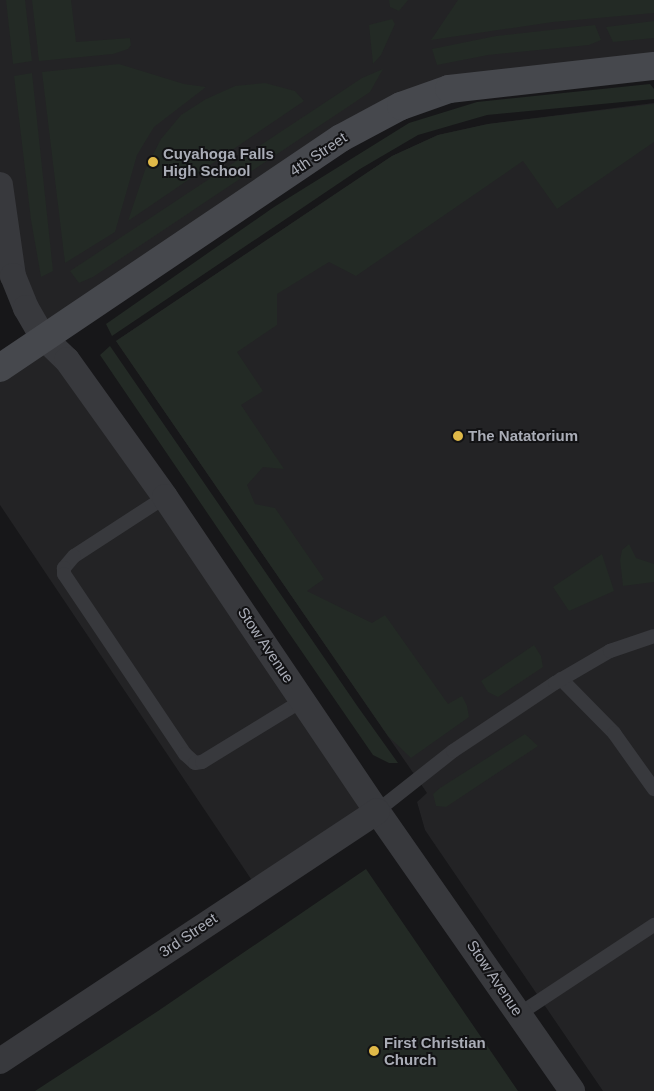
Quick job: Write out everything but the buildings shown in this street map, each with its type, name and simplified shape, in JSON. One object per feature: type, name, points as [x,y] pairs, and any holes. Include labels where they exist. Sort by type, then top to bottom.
[{"type":"street","name":"4th Street","points":[[0,368],[43,337],[341,138],[401,106],[449,89],[654,66]]},
{"type":"street","name":"Stow Avenue","points":[[0,185],[12,276],[26,308],[43,337],[67,360],[165,497],[376,811],[572,1091]]},
{"type":"street","name":"3rd Street","points":[[0,1061],[376,811]]},
{"type":"lane","points":[[165,497],[74,556],[64,568],[67,579],[169,730],[189,759],[202,762],[303,700]]},
{"type":"lane","points":[[376,811],[453,751],[561,679],[610,651],[654,636]]},
{"type":"lane","points":[[561,679],[614,733],[654,789]]},
{"type":"lane","points":[[519,1014],[654,925]]},
{"type":"shaded area","points":[[0,0],[654,0],[654,66],[401,106],[44,337],[377,811],[257,888],[0,505],[0,368],[43,337],[0,185]]},
{"type":"shaded area","points":[[6,0],[25,0],[32,61],[13,64]]},
{"type":"shaded area","points":[[32,0],[71,0],[76,42],[130,38],[131,45],[128,49],[113,54],[39,61]]},
{"type":"shaded area","points":[[389,0],[408,0],[399,11],[390,7]]},
{"type":"shaded area","points":[[458,0],[654,0],[654,13],[553,22],[431,40]]},
{"type":"shaded area","points":[[392,19],[395,24],[381,55],[373,64],[369,25]]},
{"type":"shaded area","points":[[654,21],[654,38],[613,42],[606,27]]},
{"type":"shaded area","points":[[595,25],[601,40],[589,45],[488,55],[437,65],[432,49],[496,36]]},
{"type":"shaded area","points":[[119,64],[184,84],[206,87],[154,127],[137,155],[115,232],[65,263],[42,72]]},
{"type":"shaded area","points":[[383,69],[370,92],[93,277],[79,283],[70,271],[362,78]]},
{"type":"shaded area","points":[[32,73],[53,271],[41,277],[31,220],[14,76]]},
{"type":"shaded area","points":[[265,83],[295,91],[304,101],[128,221],[145,170],[161,139],[181,115],[206,99],[235,86]]},
{"type":"shaded area","points":[[650,84],[654,89],[654,99],[487,115],[418,135],[360,169],[112,336],[106,324],[274,207],[409,123],[477,102]]},
{"type":"shaded area","points":[[654,103],[654,1091],[603,1091],[425,830],[417,802],[427,793],[116,341],[392,156],[438,135],[488,124]]},
{"type":"shaded area","points":[[654,104],[654,142],[557,209],[523,161],[356,276],[329,262],[277,294],[277,325],[237,352],[263,391],[241,405],[284,469],[263,467],[247,485],[255,504],[275,508],[324,579],[307,591],[372,623],[385,615],[448,704],[462,696],[467,706],[469,717],[411,758],[388,736],[116,341],[392,156],[438,135],[488,124]]},
{"type":"shaded area","points":[[110,346],[398,763],[389,763],[373,755],[100,355]]},
{"type":"shaded area","points":[[629,544],[636,558],[654,564],[654,582],[623,586],[620,560],[622,550]]},
{"type":"shaded area","points":[[602,554],[614,591],[569,611],[553,587]]},
{"type":"shaded area","points":[[534,645],[541,656],[543,667],[498,697],[488,692],[481,681]]},
{"type":"shaded area","points":[[525,734],[538,746],[446,807],[436,806],[433,794],[440,788]]},
{"type":"shaded area","points":[[366,869],[518,1091],[35,1091],[158,1011]]},
{"type":"place","name":"Cuyahoga Falls High School","points":[[153,162]]},
{"type":"place","name":"The Natatorium","points":[[458,436]]},
{"type":"place","name":"First Christian Church","points":[[374,1051]]}]
